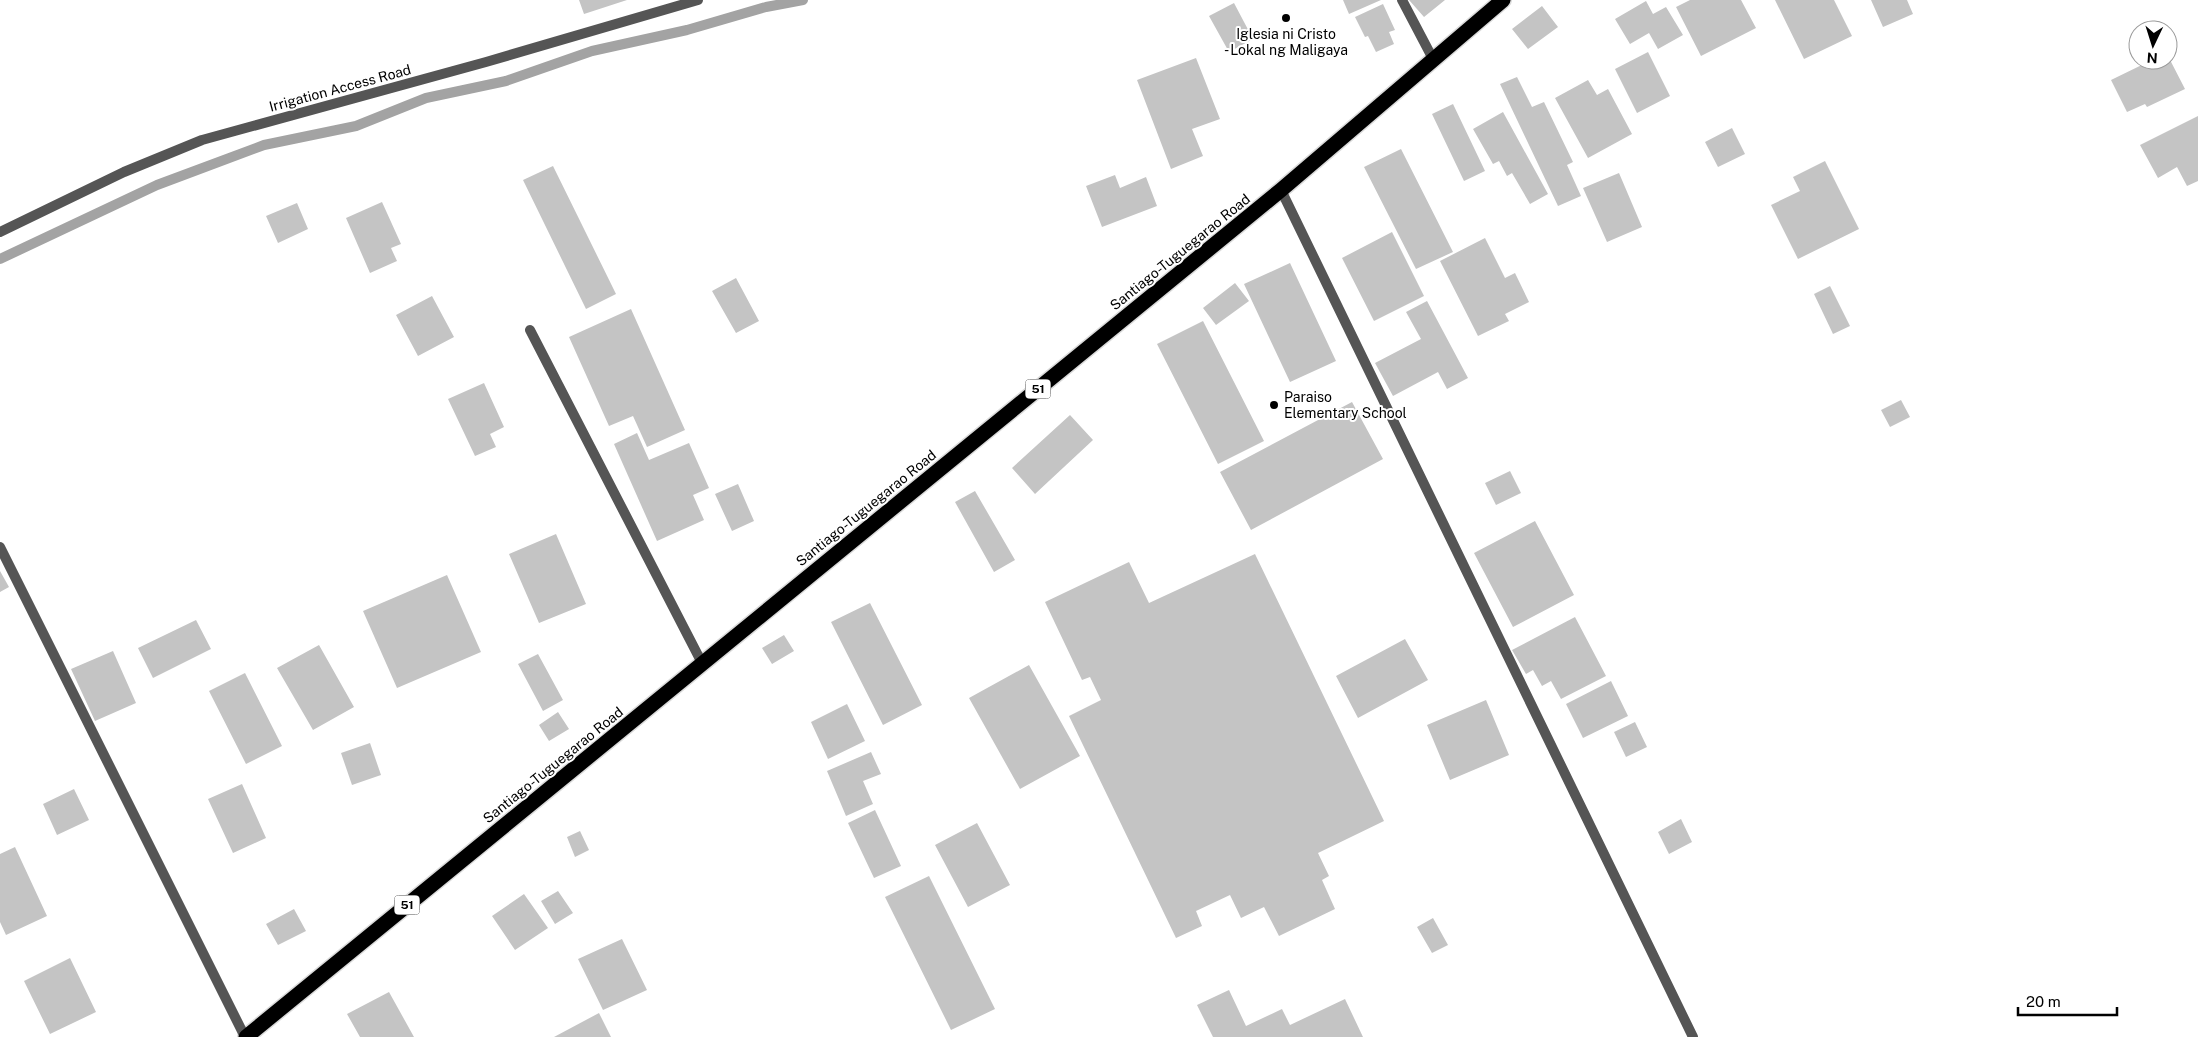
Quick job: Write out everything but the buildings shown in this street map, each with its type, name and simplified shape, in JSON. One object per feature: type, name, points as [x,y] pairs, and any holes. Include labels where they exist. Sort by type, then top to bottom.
[{"type":"highway","name":"Santiago-Tuguegarao Road","points":[[245,1037],[1281,190],[1503,0]]},
{"type":"street","name":"Irrigation Access Road","points":[[0,232],[124,172],[202,140],[486,62],[698,0]]},
{"type":"street","points":[[1402,0],[1432,59]]},
{"type":"street","points":[[1281,190],[1693,1037]]},
{"type":"street","points":[[530,330],[702,664]]},
{"type":"street","points":[[0,547],[245,1037]]},
{"type":"waterway","points":[[0,259],[157,185],[264,145],[356,126],[426,98],[506,81],[592,51],[687,30],[766,7],[803,0]]},
{"type":"place","name":"Iglesia ni Cristo - Lokal ng Maligaya","points":[[1286,18]]},
{"type":"place","name":"Paraiso Elementary School","points":[[1274,405]]}]
